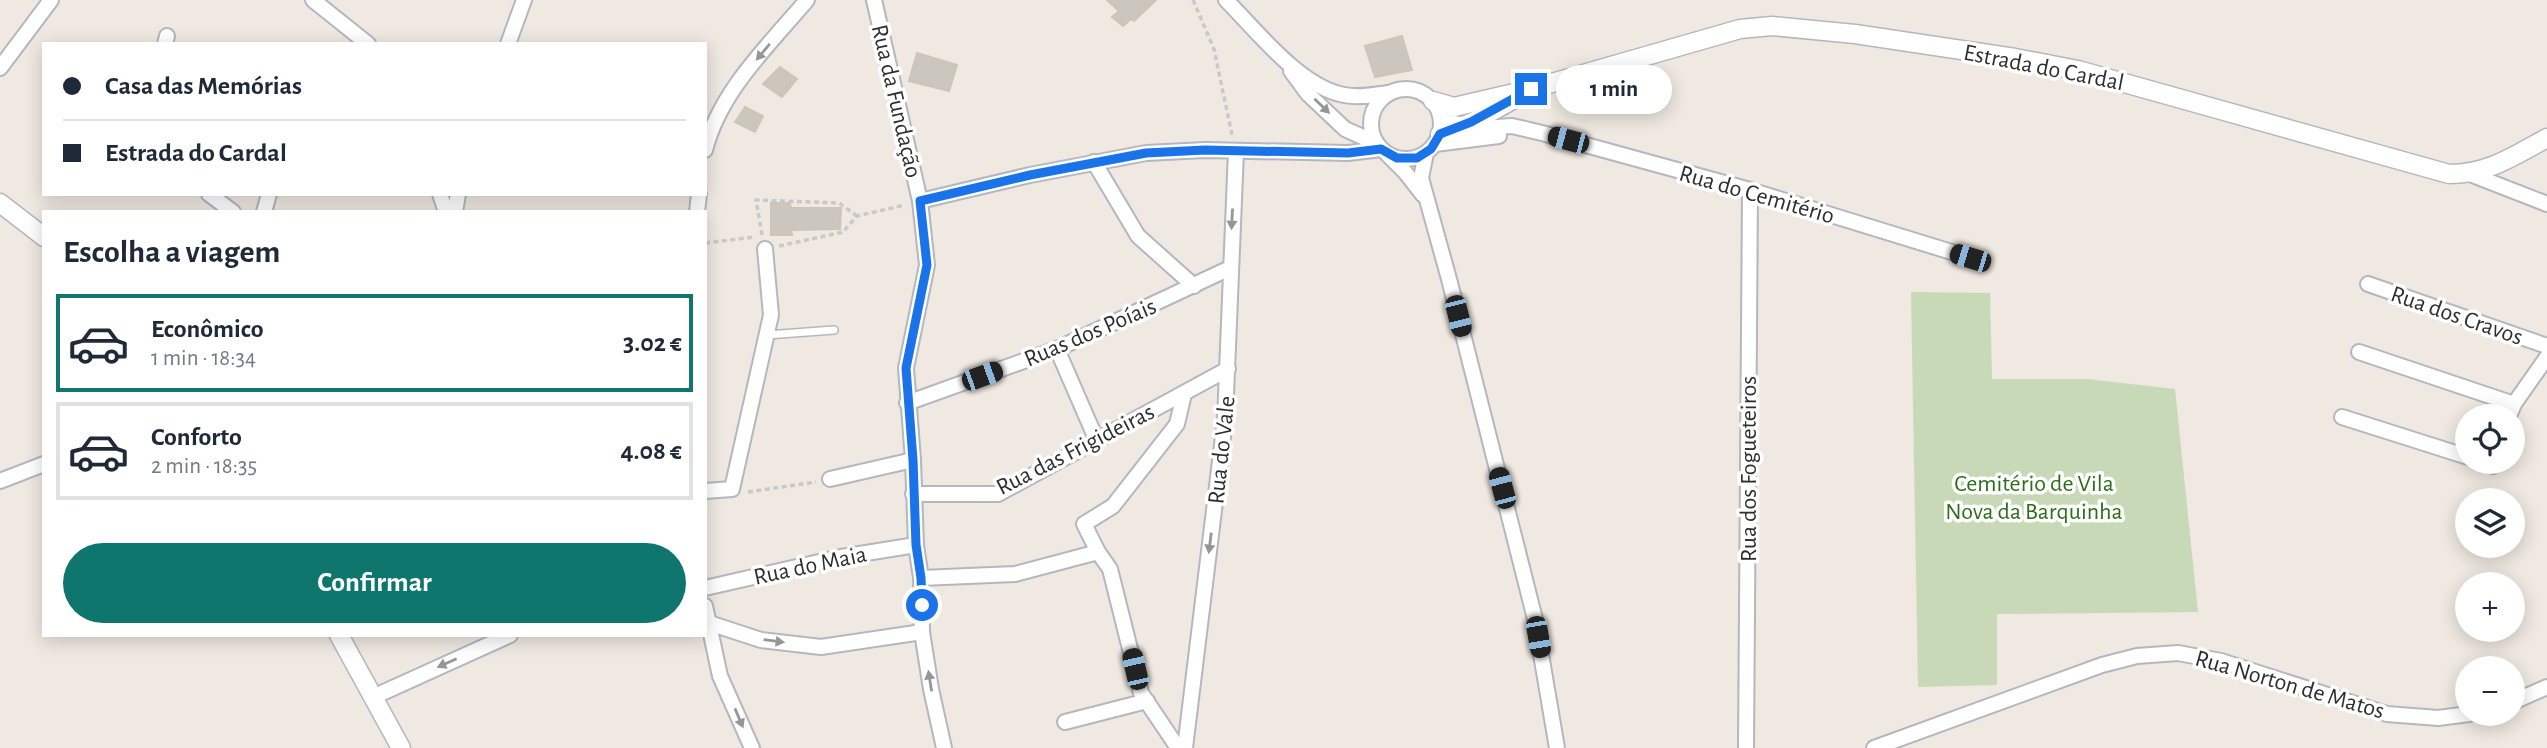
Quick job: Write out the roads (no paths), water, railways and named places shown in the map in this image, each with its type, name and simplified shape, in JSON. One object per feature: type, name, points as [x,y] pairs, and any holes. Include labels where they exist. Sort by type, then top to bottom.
[{"type":"street","points":[[0,68],[51,0]]},
{"type":"street","points":[[313,0],[364,42]]},
{"type":"street","points":[[509,42],[524,0]]},
{"type":"street","points":[[707,142],[710,129],[722,106],[752,64],[807,0]]},
{"type":"street","name":"Rua da Fundação","points":[[874,0],[920,201],[927,265],[906,368],[907,403],[913,460],[916,545],[921,578],[922,632],[930,688],[944,748]]},
{"type":"street","points":[[1226,0],[1279,56],[1308,93],[1345,129],[1381,149],[1407,159],[1436,138]]},
{"type":"street","name":"Estrada do Cardal","points":[[1433,100],[1454,107],[1531,89],[1740,29],[1773,26],[1800,27],[2078,70],[2449,174],[2470,174],[2501,163],[2547,138]]},
{"type":"street","points":[[0,43],[11,53]]},
{"type":"street","points":[[1279,56],[1304,76],[1341,95],[1359,97],[1412,89],[1433,100],[1439,110],[1436,138],[1421,178],[1535,619],[1557,748]]},
{"type":"street","name":"Estrada do Cardal","points":[[1436,138],[1531,89]]},
{"type":"street","points":[[1388,93],[1373,110],[1370,121],[1381,149],[1405,172],[1426,200]]},
{"type":"street","name":"Rua do Cemitério","points":[[1463,126],[1512,126],[1542,132],[1750,190],[1970,258]]},
{"type":"street","points":[[1307,153],[1336,144],[1343,137],[1345,129]]},
{"type":"street","name":"Rua do Cemitério","points":[[1436,138],[1542,132]]},
{"type":"street","points":[[920,201],[1146,153],[1307,153],[1381,149]]},
{"type":"street","name":"Rua do Vale","points":[[1185,748],[1226,420],[1236,151]]},
{"type":"street","points":[[1094,162],[1138,236],[1194,286]]},
{"type":"street","points":[[2470,174],[2547,204]]},
{"type":"street","name":"Rua dos Fogueteiros","points":[[1746,748],[1750,190]]},
{"type":"street","points":[[212,196],[230,210]]},
{"type":"street","points":[[0,203],[42,235]]},
{"type":"street","points":[[707,491],[732,489],[771,316],[765,249]]},
{"type":"street","name":"Ruas dos Poíais","points":[[907,403],[1057,349],[1230,268]]},
{"type":"street","name":"Rua dos Cravos","points":[[2368,284],[2547,346]]},
{"type":"street","points":[[1057,349],[1097,440]]},
{"type":"street","points":[[2359,352],[2496,404]]},
{"type":"street","points":[[2516,404],[2547,356]]},
{"type":"street","name":"Rua das Frigideiras","points":[[913,494],[998,494],[1228,369]]},
{"type":"street","points":[[1178,748],[1141,693],[1110,569],[1084,524],[1113,506],[1177,424],[1184,394]]},
{"type":"street","points":[[2342,416],[2455,453]]},
{"type":"street","points":[[830,479],[913,460]]},
{"type":"street","points":[[0,481],[42,465]]},
{"type":"street","name":"Rua do Maia","points":[[707,588],[841,557],[916,545]]},
{"type":"street","points":[[921,578],[1015,574],[1098,552]]},
{"type":"street","points":[[707,614],[720,676],[752,748]]},
{"type":"street","points":[[709,623],[761,639],[821,647],[922,632]]},
{"type":"street","points":[[340,637],[401,748]]},
{"type":"street","points":[[373,696],[506,637]]},
{"type":"street","name":"Rua Norton de Matos","points":[[1874,748],[2102,665],[2137,656],[2178,653],[2221,661],[2387,714],[2438,718],[2455,716]]},
{"type":"street","points":[[2525,697],[2547,687]]},
{"type":"street","points":[[1065,722],[1147,701]]},
{"type":"lane","points":[[767,335],[834,330]]},
{"type":"park label","name":"Cemitério de Vila Nova da Barquinha","points":[[2034,497]]}]
